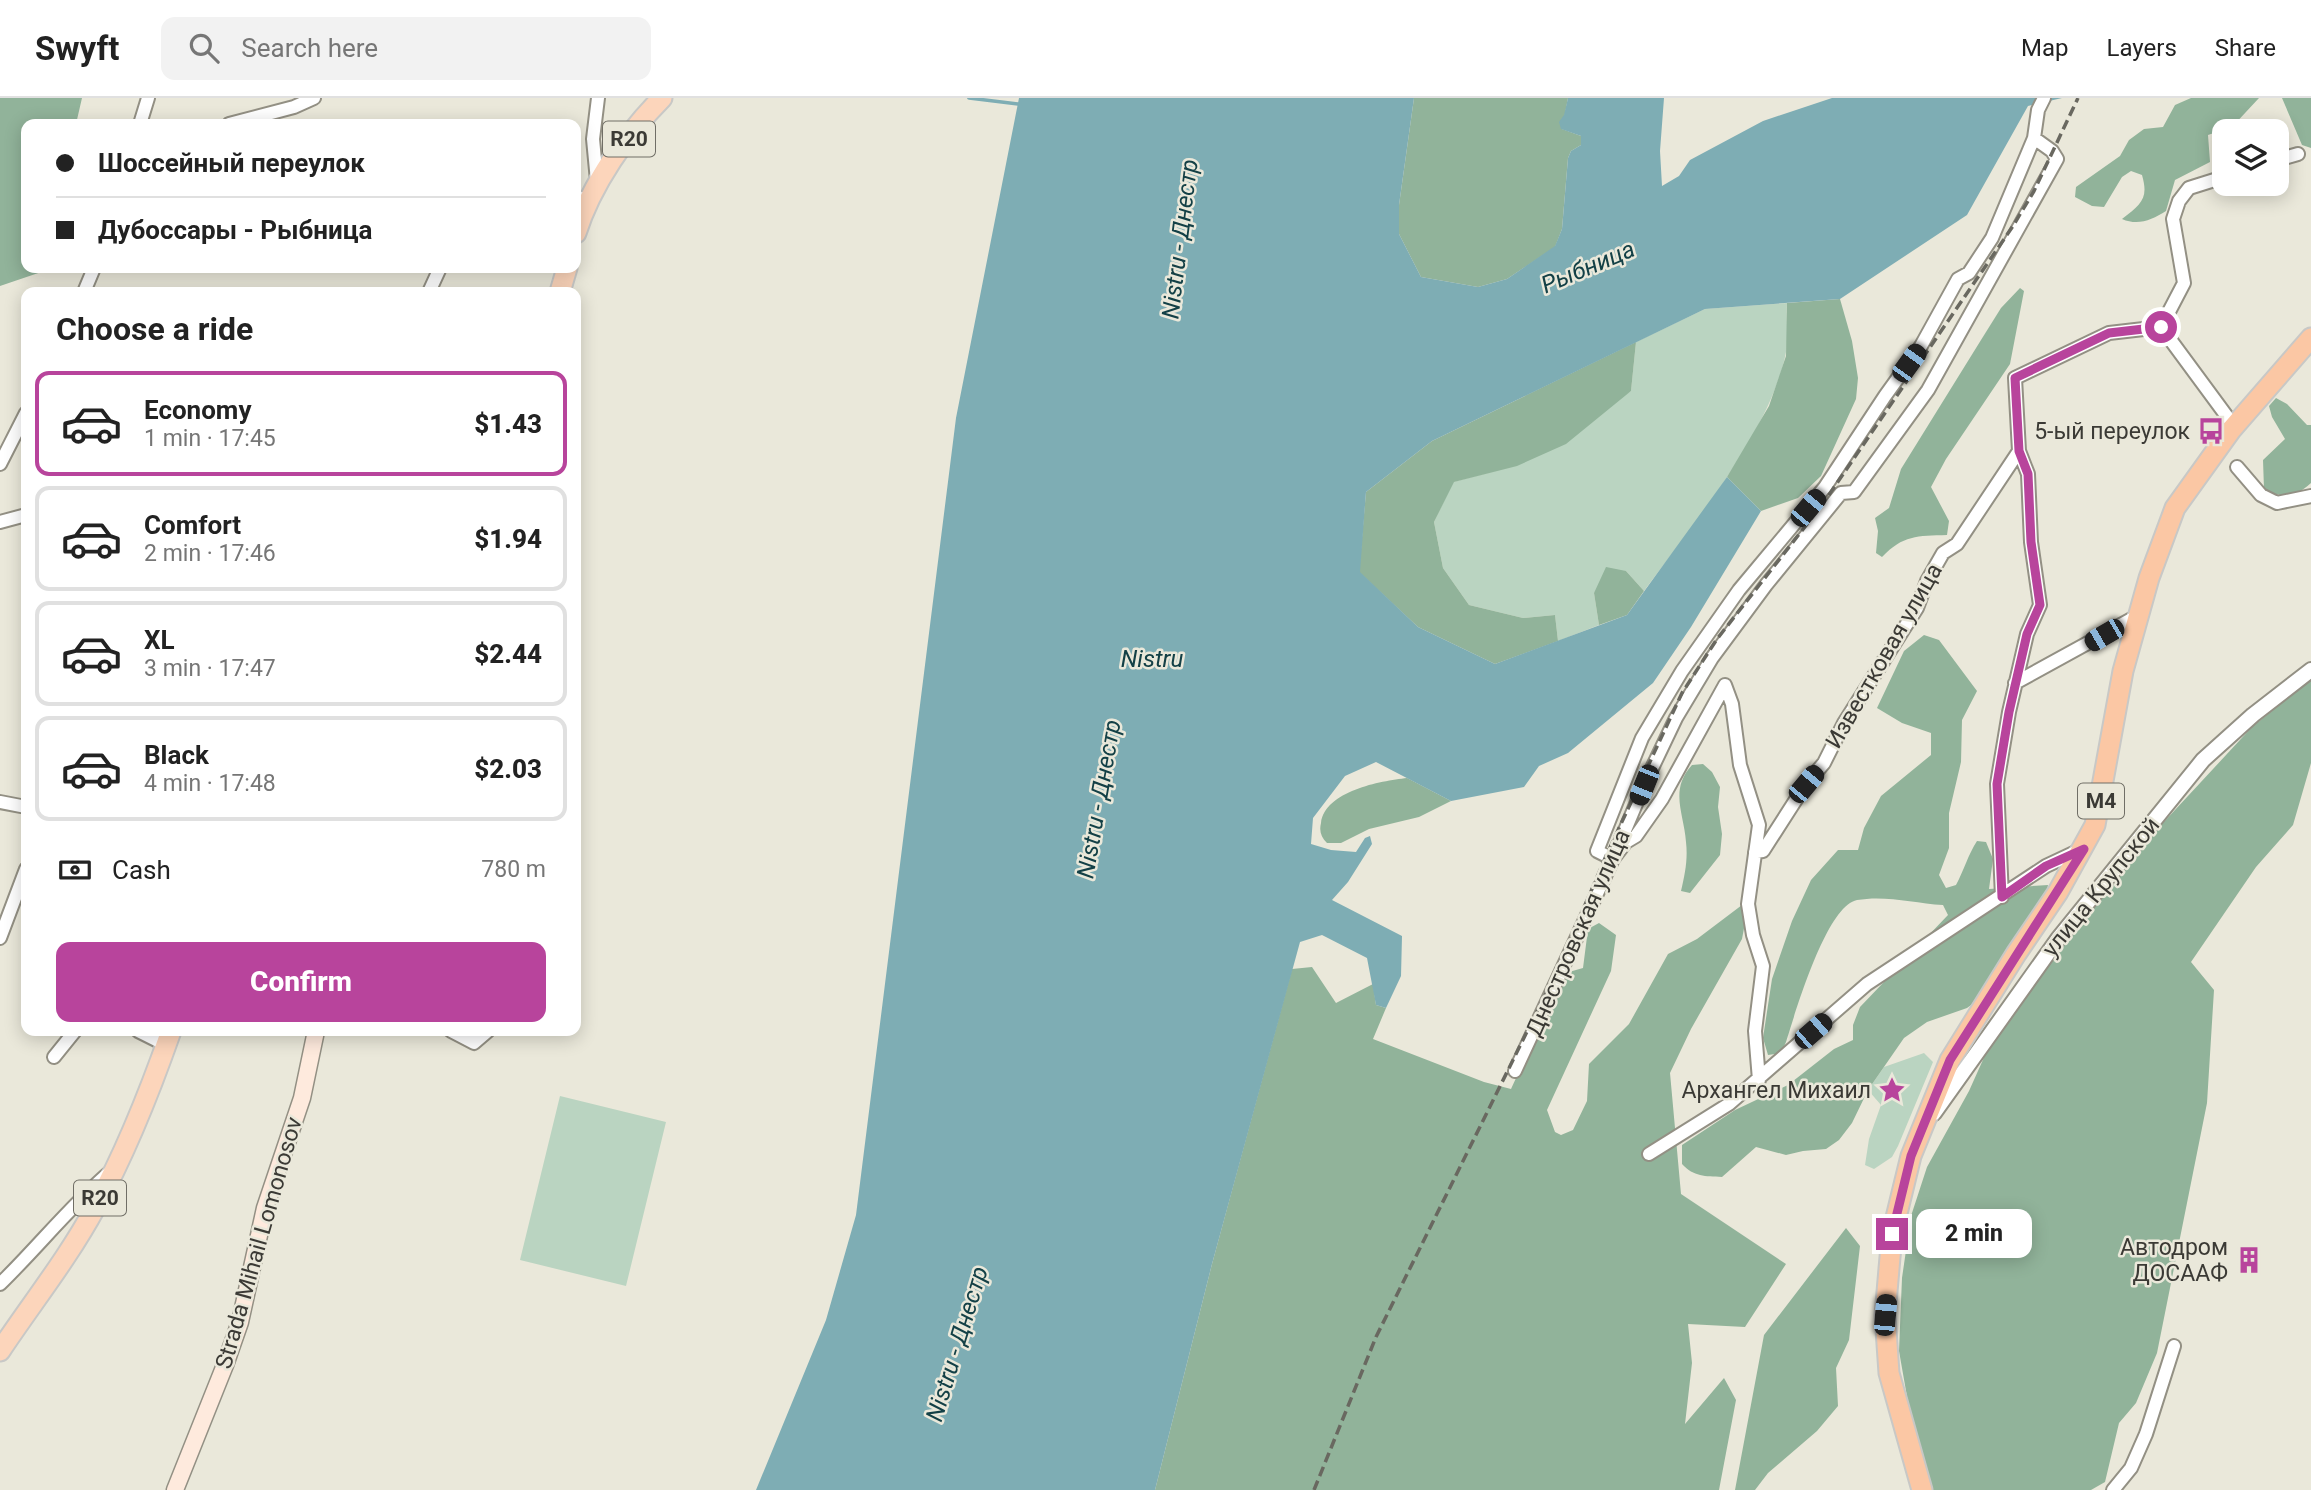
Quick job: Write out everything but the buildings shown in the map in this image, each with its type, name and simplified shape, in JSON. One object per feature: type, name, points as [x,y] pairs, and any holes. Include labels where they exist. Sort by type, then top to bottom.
[{"type":"highway","name":"M4","points":[[1922,1490],[1889,1373],[1885,1315],[1892,1234],[1902,1188],[1939,1083],[1955,1050],[2084,849],[2099,812],[2114,715],[2137,616],[2148,578],[2175,508],[2234,426],[2311,338]]},
{"type":"main road","name":"R20","points":[[581,214],[587,192],[662,98]]},
{"type":"main road","name":"Strada Mihail Lomonosov","points":[[175,1490],[240,1322],[265,1208],[302,1098],[315,1036]]},
{"type":"main road","name":"R20","points":[[0,1350],[68,1255],[96,1207],[116,1166],[169,1038]]},
{"type":"street","points":[[142,119],[148,98]]},
{"type":"street","points":[[248,119],[294,107],[314,98]]},
{"type":"street","points":[[587,192],[598,98]]},
{"type":"street","points":[[1759,1080],[1755,1031],[1763,966],[1753,934],[1748,904],[1759,825],[1740,765],[1732,704],[1725,685],[1662,799],[1636,836],[1626,842],[1614,859],[1597,851],[1642,738],[1682,671],[1739,590],[1825,487],[1921,346],[1958,279],[1969,273],[1992,238],[2034,138],[2038,110],[2044,98]]},
{"type":"street","name":"Днестровская улица","points":[[1515,1071],[1614,859],[1644,785],[1676,718],[1712,658],[1766,585],[1842,493],[1854,492],[1928,390],[2057,159],[2052,151],[2034,138]]},
{"type":"street","points":[[2289,157],[2298,154]]},
{"type":"street","points":[[2161,327],[2184,283],[2173,219],[2179,201],[2189,188],[2212,181]]},
{"type":"street","points":[[2002,897],[1997,784],[2015,683],[2027,634],[2040,605],[2031,542],[2028,474],[2019,451],[2015,378],[2109,333],[2161,327]]},
{"type":"street","points":[[2161,327],[2234,426]]},
{"type":"street","points":[[0,464],[21,423]]},
{"type":"street","name":"Известковая улица","points":[[1755,852],[1763,850],[1806,784],[1824,763],[1844,723],[1917,608],[1942,553],[1956,544],[2019,451]]},
{"type":"street","points":[[2237,467],[2261,495],[2277,503],[2311,496]]},
{"type":"street","points":[[0,522],[21,516]]},
{"type":"street","points":[[2015,683],[2137,616]]},
{"type":"street","name":"улица Крупской","points":[[1921,1132],[2058,939],[2203,760],[2253,715],[2311,670]]},
{"type":"street","points":[[0,802],[21,806]]},
{"type":"street","points":[[1649,1154],[1729,1104],[1867,984],[2046,866],[2084,849]]},
{"type":"street","points":[[0,938],[21,882]]},
{"type":"street","points":[[54,1057],[71,1036]]},
{"type":"street","points":[[461,1036],[474,1043],[482,1036]]},
{"type":"street","points":[[0,1283],[53,1230],[82,1195],[116,1166]]},
{"type":"street","points":[[2113,1490],[2131,1468],[2146,1434],[2174,1346]]},
{"type":"green space","points":[[0,98],[82,98],[77,119],[21,119],[21,273],[38,273],[0,286]]},
{"type":"green space","points":[[1414,98],[1568,98],[1562,129],[1581,136],[1581,145],[1571,151],[1568,158],[1562,229],[1555,247],[1507,279],[1478,287],[1421,277],[1399,234],[1399,205]]},
{"type":"green space","points":[[2191,98],[2259,98],[2239,119],[2212,119],[2212,134],[2208,135],[2210,162],[2175,180],[2166,211],[2155,217],[2134,222],[2122,219],[2139,205],[2144,196],[2142,175],[2131,171],[2122,177],[2104,207],[2092,206],[2075,197],[2076,187],[2120,156],[2129,140],[2144,129],[2163,127],[2175,105]]},
{"type":"green space","points":[[2282,98],[2311,98],[2311,148],[2302,145]]},
{"type":"green space","points":[[2020,288],[2024,291],[2010,364],[1946,459],[1931,487],[1949,521],[1947,535],[1911,538],[1897,544],[1882,557],[1876,553],[1878,531],[1875,518],[1889,508],[1901,469],[2001,308]]},
{"type":"green space","points":[[1840,299],[1852,341],[1858,378],[1856,399],[1821,476],[1798,498],[1761,511],[1727,477],[1769,406],[1786,356],[1787,303]]},
{"type":"green space","points":[[1787,303],[1785,357],[1776,387],[1762,418],[1726,479],[1644,591],[1626,571],[1594,593],[1599,625],[1558,641],[1555,615],[1523,618],[1469,605],[1443,568],[1434,522],[1453,482],[1517,465],[1631,391],[1636,342],[1705,309]]},
{"type":"green space","points":[[1636,342],[1631,391],[1566,444],[1517,466],[1454,482],[1434,522],[1443,568],[1469,605],[1523,618],[1555,615],[1558,641],[1495,664],[1418,627],[1359,572],[1366,492],[1432,441]]},
{"type":"green space","points":[[2276,398],[2287,404],[2307,425],[2311,425],[2311,483],[2299,492],[2289,495],[2264,489],[2263,460],[2285,439],[2269,406]]},
{"type":"green space","points":[[1606,567],[1626,571],[1644,591],[1627,615],[1599,625],[1594,593]]},
{"type":"green space","points":[[1924,635],[1939,640],[1977,691],[1962,720],[1961,762],[1949,813],[1949,848],[1939,875],[1946,888],[1956,885],[1977,841],[1986,842],[1993,859],[1989,889],[2048,885],[2046,895],[2025,922],[1978,1000],[1967,1008],[1927,1022],[1904,1038],[1868,1090],[1852,1123],[1839,1140],[1826,1149],[1786,1155],[1756,1147],[1722,1177],[1695,1174],[1682,1164],[1682,1145],[1735,1110],[1788,1085],[1834,1049],[1853,1040],[1853,1025],[1860,1007],[1948,915],[1943,905],[1889,899],[1857,900],[1845,907],[1823,940],[1781,1053],[1768,1055],[1763,1038],[1772,979],[1792,921],[1811,880],[1838,850],[1858,850],[1864,828],[1881,796],[1931,755],[1931,733],[1902,723],[1877,708],[1904,651]]},
{"type":"green space","points":[[2311,679],[2311,763],[2293,825],[2256,867],[2191,962],[2214,990],[2207,1103],[2157,1353],[2136,1403],[2119,1423],[2105,1482],[2091,1490],[1932,1490],[1915,1442],[1899,1351],[1902,1278],[1911,1216],[1927,1167],[1969,1091],[1995,1033],[2100,899],[2162,824],[2252,727]]},
{"type":"green space","points":[[1703,764],[1712,772],[1720,787],[1720,855],[1690,893],[1681,891],[1687,854],[1679,793],[1685,774],[1692,765]]},
{"type":"green space","points":[[1407,778],[1451,801],[1419,817],[1369,829],[1341,843],[1325,841],[1320,831],[1321,823],[1332,803],[1343,795],[1369,785]]},
{"type":"green space","points":[[1742,905],[1745,923],[1742,939],[1691,1029],[1670,1073],[1681,1194],[1786,1264],[1745,1327],[1688,1324],[1692,1363],[1685,1424],[1724,1378],[1736,1400],[1719,1490],[1155,1490],[1212,1264],[1292,969],[1312,967],[1336,1003],[1373,984],[1376,1005],[1386,1008],[1373,1039],[1484,1082],[1511,1089],[1561,980],[1569,972],[1583,968],[1588,929],[1599,923],[1616,935],[1611,971],[1547,1110],[1555,1132],[1561,1135],[1573,1130],[1587,1101],[1589,1064],[1629,1024],[1668,954],[1697,939]]},
{"type":"green space","points":[[1924,1053],[1933,1062],[1898,1146],[1892,1157],[1874,1169],[1865,1165],[1869,1139],[1881,1105],[1868,1090],[1884,1067]]},
{"type":"green space","points":[[560,1096],[666,1122],[626,1286],[520,1260]]},
{"type":"green space","points":[[1846,1228],[1860,1246],[1849,1340],[1836,1368],[1838,1406],[1817,1431],[1768,1473],[1755,1490],[1735,1490],[1764,1335]]},
{"type":"water","name":"Nistru","points":[[1019,98],[1414,98],[1399,205],[1399,234],[1421,277],[1478,287],[1507,279],[1555,246],[1562,229],[1568,158],[1571,151],[1581,145],[1581,136],[1561,129],[1559,122],[1564,115],[1568,98],[1664,98],[1660,151],[1662,186],[1679,176],[1690,160],[1763,121],[1832,98],[2062,98],[2028,106],[1967,215],[1840,299],[1705,309],[1432,441],[1366,492],[1360,572],[1418,627],[1495,664],[1627,615],[1727,477],[1761,511],[1691,627],[1653,683],[1568,753],[1539,766],[1524,787],[1451,801],[1376,762],[1345,776],[1313,818],[1311,844],[1331,850],[1356,852],[1365,838],[1370,836],[1372,844],[1348,882],[1332,900],[1402,936],[1401,976],[1386,1008],[1376,1005],[1367,958],[1322,935],[1300,942],[1212,1264],[1155,1490],[756,1490],[826,1320],[856,1215],[956,418]]},
{"type":"waterway","points":[[969,98],[1018,104]]},
{"type":"railway","points":[[1314,1490],[1376,1337],[1558,969],[1606,856],[1682,693],[1717,639],[1822,505],[2013,226],[2034,191],[2078,98]]},
{"type":"place","name":"5-ый переулок","points":[[2211,431]]},
{"type":"place","name":"Архангел Михаил","points":[[1892,1090]]},
{"type":"place","name":"Автодром ДОСААФ","points":[[2249,1260]]},
{"type":"route","points":[[1892,1234],[1911,1156],[1950,1060],[2084,849],[2046,866],[2002,897],[1997,784],[2009,712],[2027,634],[2040,605],[2031,542],[2028,474],[2019,451],[2015,378],[2109,333],[2161,327]]},
{"type":"water label","name":"Nistru - Днестр","points":[[1180,239]]},
{"type":"water label","name":"Рыбница","points":[[1588,267]]},
{"type":"water label","name":"Nistru - Днестр","points":[[1099,799]]},
{"type":"water label","name":"Nistru - Днестр","points":[[957,1344]]}]
